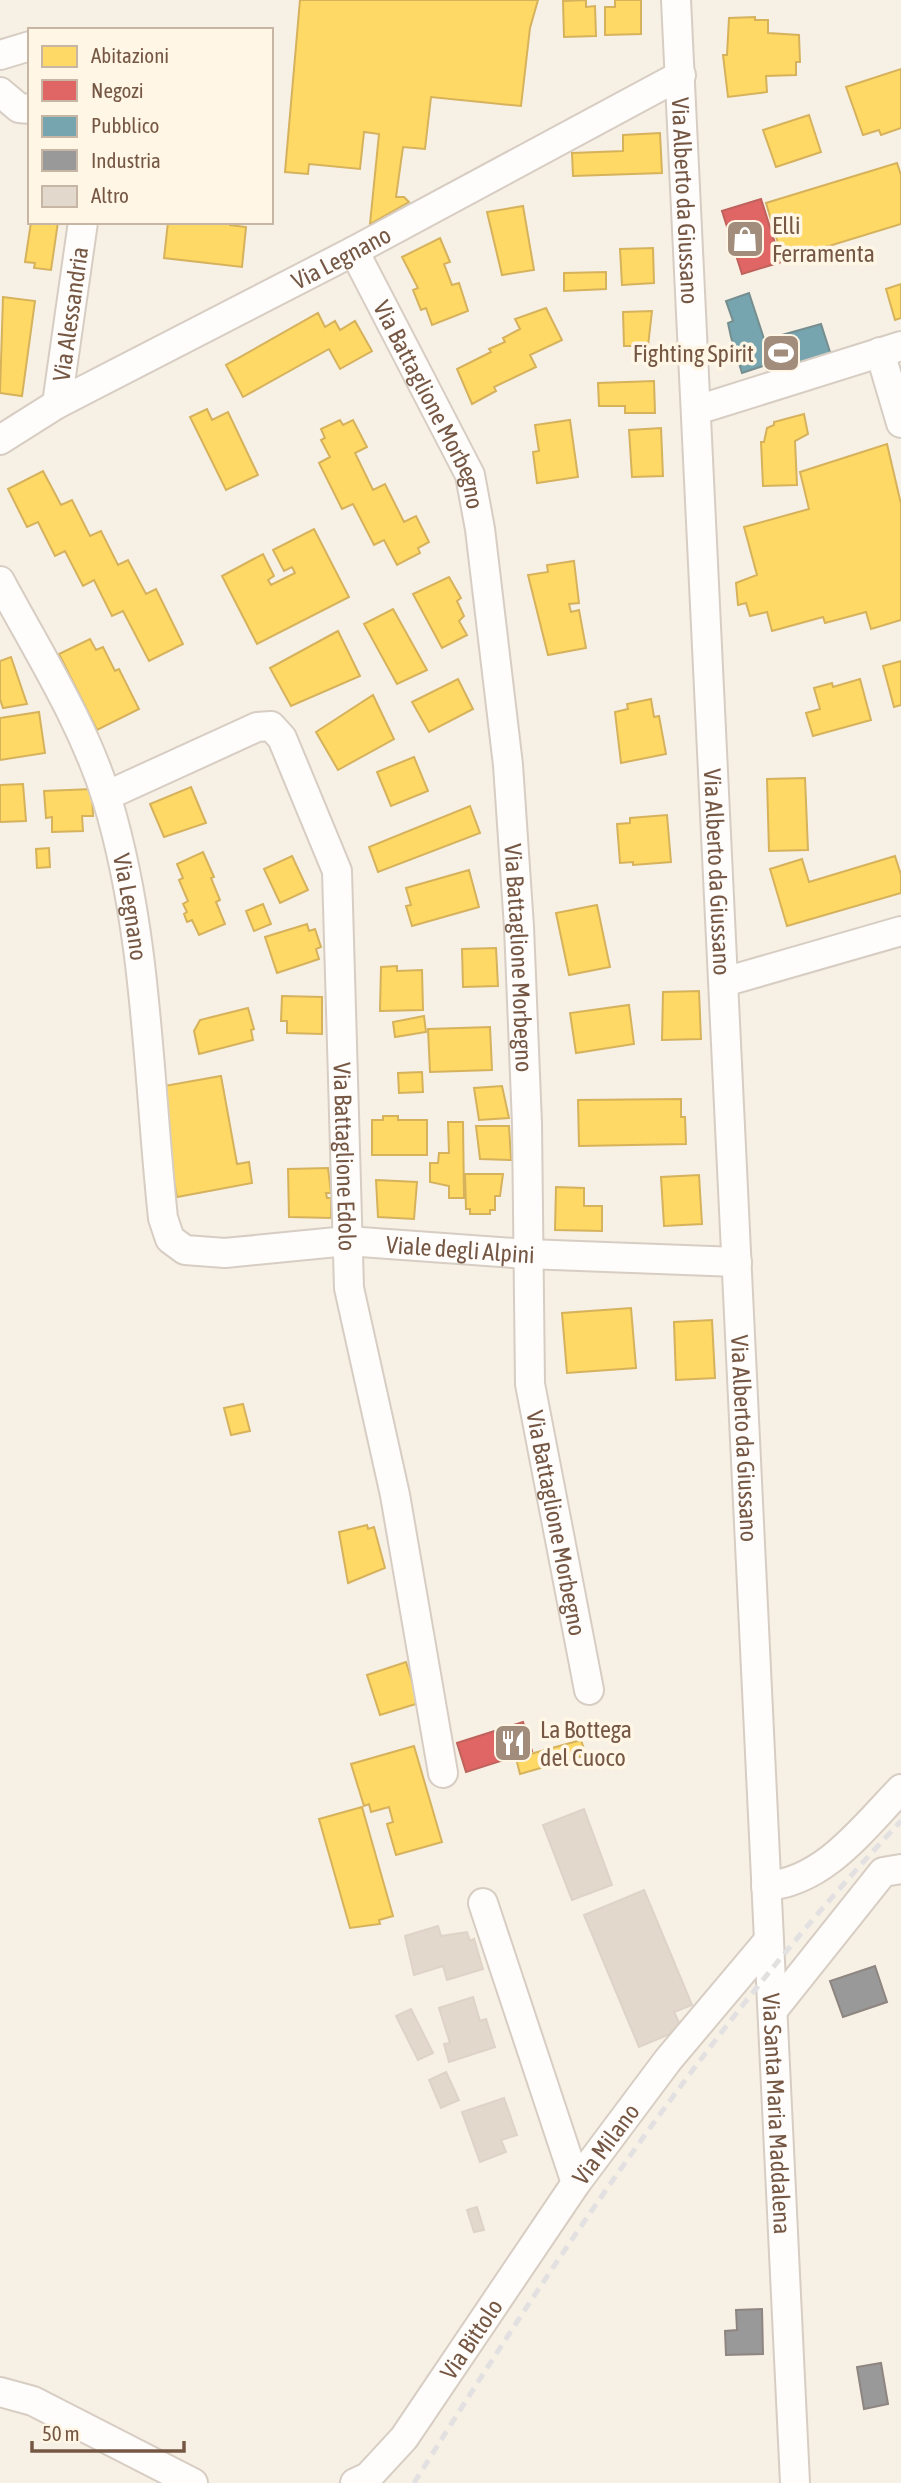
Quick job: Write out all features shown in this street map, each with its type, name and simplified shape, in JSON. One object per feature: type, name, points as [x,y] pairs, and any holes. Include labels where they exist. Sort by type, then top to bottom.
[{"type":"street","name":"Via Alberto da Giussano","points":[[676,0],[758,1745]]},
{"type":"street","points":[[0,55],[28,47]]},
{"type":"street","name":"Via Legnano","points":[[0,440],[57,404],[354,251],[681,75]]},
{"type":"street","points":[[0,92],[19,108],[28,109]]},
{"type":"street","name":"Via Alessandria","points":[[57,404],[83,224]]},
{"type":"street","name":"Via Battaglione Morbegno","points":[[354,251],[470,475],[480,529],[508,765],[517,900],[527,1124],[530,1384],[589,1690]]},
{"type":"street","points":[[697,410],[891,349],[901,423]]},
{"type":"street","name":"Via Legnano","points":[[0,581],[79,727],[106,796],[125,864],[139,956],[163,1218],[170,1239],[186,1250]]},
{"type":"street","name":"Via Battaglione Edolo","points":[[106,796],[257,727],[271,726],[282,738],[337,871],[349,1288],[396,1495],[443,1773]]},
{"type":"street","points":[[724,982],[901,931]]},
{"type":"street","name":"Viale degli Alpini","points":[[186,1250],[225,1253],[347,1241],[527,1254],[737,1262]]},
{"type":"street","name":"Via Santa Maria Maddalena","points":[[758,1745],[795,2483]]},
{"type":"street","points":[[766,1886],[798,1881],[834,1857],[901,1789]]},
{"type":"street","points":[[773,2010],[883,1872],[901,1869]]},
{"type":"street","name":"Via Milano","points":[[483,1903],[576,2183]]},
{"type":"street","name":"Via Milano","points":[[576,2183],[668,2060],[769,1940]]},
{"type":"street","name":"Via Bittolo","points":[[355,2483],[368,2477],[404,2438],[576,2183]]},
{"type":"street","points":[[0,2392],[33,2401],[193,2483]]},
{"type":"building: Abitazioni","points":[[300,0],[538,0],[530,28],[521,106],[431,97],[425,149],[403,147],[396,197],[404,197],[409,202],[370,224],[379,134],[364,132],[360,169],[309,164],[308,174],[285,172]]},
{"type":"building: Abitazioni","points":[[586,0],[586,7],[595,6],[596,36],[564,37],[563,1]]},
{"type":"building: Abitazioni","points":[[615,0],[641,0],[641,34],[605,35],[605,7],[615,7]]},
{"type":"building: Abitazioni","points":[[755,17],[755,20],[768,20],[768,33],[799,35],[800,62],[796,62],[796,75],[766,76],[767,92],[728,97],[723,55],[727,55],[729,18]]},
{"type":"building: Abitazioni","points":[[901,69],[901,128],[881,135],[879,130],[863,135],[846,87]]},
{"type":"building: Abitazioni","points":[[809,115],[821,152],[776,167],[763,130]]},
{"type":"building: Abitazioni","points":[[660,133],[662,173],[573,176],[572,153],[623,151],[623,135]]},
{"type":"building: Abitazioni","points":[[897,163],[901,175],[901,224],[783,260],[766,203]]},
{"type":"building: Abitazioni","points":[[523,206],[534,270],[502,275],[487,212]]},
{"type":"building: Abitazioni","points":[[31,224],[58,224],[51,270],[34,268],[35,263],[25,262]]},
{"type":"building: Abitazioni","points":[[168,224],[230,224],[246,227],[242,267],[164,258]]},
{"type":"building: Abitazioni","points":[[440,238],[450,262],[444,264],[452,285],[459,283],[468,311],[432,325],[426,308],[421,310],[413,290],[418,288],[402,257]]},
{"type":"building: Abitazioni","points":[[653,248],[654,283],[622,285],[620,249]]},
{"type":"building: Abitazioni","points":[[606,272],[606,289],[564,291],[564,273]]},
{"type":"building: Abitazioni","points":[[901,284],[901,318],[895,320],[886,289]]},
{"type":"building: Abitazioni","points":[[3,297],[35,301],[22,396],[0,393]]},
{"type":"building: Abitazioni","points":[[546,308],[562,340],[530,355],[536,367],[494,387],[496,391],[472,404],[457,369],[505,342],[503,338],[520,329],[515,319]]},
{"type":"building: Abitazioni","points":[[652,311],[648,346],[624,346],[623,312]]},
{"type":"building: Abitazioni","points":[[318,313],[325,327],[335,321],[340,330],[355,321],[372,351],[340,369],[329,349],[243,397],[226,365]]},
{"type":"building: Abitazioni","points":[[654,381],[655,413],[625,413],[625,406],[599,406],[598,383]]},
{"type":"building: Abitazioni","points":[[207,409],[212,420],[228,412],[258,475],[226,490],[190,417]]},
{"type":"building: Abitazioni","points":[[804,414],[808,434],[795,441],[797,485],[763,486],[761,442],[764,442],[767,428],[774,425],[774,422]]},
{"type":"building: Abitazioni","points":[[340,420],[343,425],[353,420],[367,447],[355,453],[373,490],[385,484],[404,522],[416,516],[429,542],[418,548],[420,553],[397,565],[384,540],[374,545],[353,504],[342,509],[319,463],[330,457],[321,440],[325,438],[321,429]]},
{"type":"building: Abitazioni","points":[[570,420],[578,477],[537,483],[533,452],[539,451],[535,425]]},
{"type":"building: Abitazioni","points":[[661,428],[663,476],[632,477],[629,430]]},
{"type":"building: Abitazioni","points":[[887,444],[901,504],[901,620],[871,629],[866,612],[825,623],[823,617],[772,631],[767,612],[750,616],[746,603],[738,605],[736,583],[757,575],[744,527],[809,509],[800,472]]},
{"type":"building: Abitazioni","points":[[43,471],[61,505],[72,500],[90,536],[101,531],[118,565],[128,560],[146,594],[156,589],[183,644],[149,661],[123,611],[112,616],[94,580],[83,586],[65,551],[55,556],[38,522],[27,527],[8,489]]},
{"type":"building: Abitazioni","points":[[314,529],[349,597],[257,644],[222,576],[263,554],[274,576],[268,580],[271,585],[295,573],[292,567],[284,571],[273,550]]},
{"type":"building: Abitazioni","points":[[574,561],[579,603],[569,604],[571,612],[579,610],[586,648],[548,655],[528,575],[548,572],[547,565]]},
{"type":"building: Abitazioni","points":[[449,577],[461,598],[457,601],[464,616],[459,621],[467,635],[442,648],[413,594]]},
{"type":"building: Abitazioni","points":[[393,609],[427,670],[397,684],[364,624]]},
{"type":"building: Abitazioni","points":[[338,631],[360,676],[291,706],[270,668]]},
{"type":"building: Abitazioni","points":[[90,639],[96,650],[103,647],[115,671],[119,669],[139,709],[97,730],[59,654]]},
{"type":"building: Abitazioni","points":[[11,657],[27,704],[3,708],[0,699],[0,661]]},
{"type":"building: Abitazioni","points":[[901,661],[901,705],[894,707],[883,666]]},
{"type":"building: Abitazioni","points":[[458,679],[473,709],[429,732],[412,702]]},
{"type":"building: Abitazioni","points":[[860,679],[871,720],[813,736],[806,713],[820,709],[814,688],[832,683],[833,687]]},
{"type":"building: Abitazioni","points":[[373,695],[394,739],[338,770],[316,732]]},
{"type":"building: Abitazioni","points":[[651,699],[654,717],[659,716],[666,754],[621,763],[615,712],[628,709],[627,704]]},
{"type":"building: Abitazioni","points":[[39,712],[45,753],[0,760],[0,718]]},
{"type":"building: Abitazioni","points":[[414,757],[428,791],[391,806],[377,772]]},
{"type":"building: Abitazioni","points":[[805,778],[808,850],[769,851],[767,779]]},
{"type":"building: Abitazioni","points":[[23,784],[26,821],[0,822],[0,785]]},
{"type":"building: Abitazioni","points":[[191,787],[206,823],[164,837],[150,804]]},
{"type":"building: Abitazioni","points":[[92,789],[93,816],[82,816],[83,831],[52,832],[52,817],[46,818],[44,791]]},
{"type":"building: Abitazioni","points":[[470,806],[480,833],[378,872],[369,847]]},
{"type":"building: Abitazioni","points":[[667,815],[671,862],[633,865],[633,862],[620,863],[617,824],[630,823],[630,818]]},
{"type":"building: Abitazioni","points":[[49,848],[50,867],[37,868],[36,849]]},
{"type":"building: Abitazioni","points":[[203,852],[214,877],[211,878],[220,900],[216,902],[225,924],[199,935],[192,920],[187,922],[184,914],[187,912],[183,904],[188,901],[179,880],[183,878],[177,864]]},
{"type":"building: Abitazioni","points":[[292,856],[308,890],[280,903],[264,869]]},
{"type":"building: Abitazioni","points":[[895,856],[901,875],[901,893],[787,926],[770,869],[802,859],[809,882]]},
{"type":"building: Abitazioni","points":[[469,870],[479,907],[412,926],[406,906],[411,905],[406,888]]},
{"type":"building: Abitazioni","points":[[263,904],[271,924],[254,931],[246,911]]},
{"type":"building: Abitazioni","points":[[597,905],[610,967],[569,975],[556,913]]},
{"type":"building: Abitazioni","points":[[307,924],[309,931],[315,929],[321,947],[316,949],[319,959],[277,973],[265,937]]},
{"type":"building: Abitazioni","points":[[496,948],[498,986],[463,987],[462,949]]},
{"type":"building: Abitazioni","points":[[397,966],[397,971],[422,970],[423,1010],[380,1011],[381,967]]},
{"type":"building: Abitazioni","points":[[699,991],[701,1039],[662,1040],[663,992]]},
{"type":"building: Abitazioni","points":[[282,996],[322,997],[322,1034],[287,1033],[287,1021],[281,1021]]},
{"type":"building: Abitazioni","points":[[629,1005],[634,1044],[576,1053],[570,1013]]},
{"type":"building: Abitazioni","points":[[248,1008],[254,1029],[251,1030],[253,1040],[199,1054],[194,1031],[200,1020]]},
{"type":"building: Abitazioni","points":[[424,1016],[426,1032],[395,1037],[393,1022]]},
{"type":"building: Abitazioni","points":[[490,1027],[492,1070],[430,1072],[428,1029]]},
{"type":"building: Abitazioni","points":[[422,1072],[423,1092],[399,1093],[398,1073]]},
{"type":"building: Abitazioni","points":[[221,1076],[237,1164],[249,1162],[252,1183],[177,1197],[165,1136],[164,1086]]},
{"type":"building: Abitazioni","points":[[502,1086],[509,1118],[479,1120],[474,1088]]},
{"type":"building: Abitazioni","points":[[681,1099],[686,1144],[579,1146],[578,1100]]},
{"type":"building: Abitazioni","points":[[383,1116],[398,1116],[398,1120],[427,1120],[427,1155],[372,1155],[372,1120],[383,1120]]},
{"type":"building: Abitazioni","points":[[448,1122],[463,1122],[464,1198],[449,1198],[449,1186],[430,1182],[430,1163],[438,1163],[439,1153],[449,1153]]},
{"type":"building: Abitazioni","points":[[476,1126],[509,1126],[511,1160],[480,1159]]},
{"type":"building: Abitazioni","points":[[328,1168],[331,1193],[326,1193],[327,1198],[331,1198],[331,1218],[289,1217],[288,1169]]},
{"type":"building: Abitazioni","points":[[465,1174],[503,1174],[500,1196],[495,1196],[495,1210],[490,1210],[490,1214],[470,1214],[470,1209],[466,1209]]},
{"type":"building: Abitazioni","points":[[699,1175],[702,1224],[664,1226],[661,1177]]},
{"type":"building: Abitazioni","points":[[376,1180],[417,1182],[414,1219],[378,1217]]},
{"type":"building: Abitazioni","points":[[556,1187],[584,1188],[584,1206],[602,1206],[602,1231],[555,1230]]},
{"type":"building: Abitazioni","points":[[631,1308],[636,1368],[567,1373],[562,1313]]},
{"type":"building: Abitazioni","points":[[712,1320],[715,1378],[676,1380],[674,1322]]},
{"type":"building: Abitazioni","points":[[243,1404],[250,1431],[231,1435],[224,1408]]},
{"type":"building: Abitazioni","points":[[367,1525],[368,1529],[374,1527],[385,1568],[348,1583],[339,1532]]},
{"type":"building: Abitazioni","points":[[406,1662],[419,1703],[380,1715],[367,1675]]},
{"type":"building: Abitazioni","points":[[581,1740],[586,1755],[520,1774],[516,1758]]},
{"type":"building: Abitazioni","points":[[414,1746],[442,1842],[396,1855],[387,1824],[393,1822],[389,1807],[371,1812],[369,1804],[364,1806],[351,1764]]},
{"type":"building: Abitazioni","points":[[362,1807],[393,1916],[379,1920],[380,1924],[350,1928],[319,1819]]},
{"type":"building: Negozi","points":[[761,199],[781,262],[742,274],[722,211]]},
{"type":"building: Negozi","points":[[523,1722],[532,1751],[466,1772],[457,1743]]},
{"type":"building: Pubblico","points":[[749,293],[767,348],[784,342],[782,335],[821,324],[831,355],[769,375],[766,365],[742,373],[731,337],[728,323],[733,321],[726,301]]},
{"type":"building: Industria","points":[[875,1966],[887,2002],[843,2017],[830,1981]]},
{"type":"building: Industria","points":[[762,2309],[763,2354],[726,2355],[725,2331],[737,2330],[736,2310]]},
{"type":"building: Industria","points":[[881,2363],[888,2404],[864,2409],[857,2367]]},
{"type":"building: Altro","points":[[584,1809],[612,1885],[572,1900],[543,1825]]},
{"type":"building: Altro","points":[[644,1890],[692,2005],[674,2012],[682,2029],[639,2047],[584,1915]]},
{"type":"building: Altro","points":[[438,1926],[441,1936],[467,1932],[470,1941],[474,1939],[483,1969],[447,1980],[443,1966],[414,1975],[405,1936]]},
{"type":"building: Altro","points":[[473,1997],[480,2021],[486,2019],[495,2047],[449,2062],[444,2044],[450,2043],[439,2008]]},
{"type":"building: Altro","points":[[411,2009],[433,2053],[418,2060],[396,2016]]},
{"type":"building: Altro","points":[[446,2072],[459,2100],[441,2108],[429,2080]]},
{"type":"building: Altro","points":[[504,2098],[517,2135],[501,2140],[506,2152],[480,2162],[462,2112]]},
{"type":"building: Altro","points":[[477,2207],[484,2230],[474,2232],[467,2210]]},
{"type":"railway","points":[[414,2483],[582,2224],[702,2057],[766,1976],[901,1821]]},
{"type":"place","name":"Elli Ferramenta","points":[[745,239]]},
{"type":"place","name":"Fighting Spirit","points":[[781,353]]},
{"type":"place","name":"La Bottega del Cuoco","points":[[513,1743]]}]
